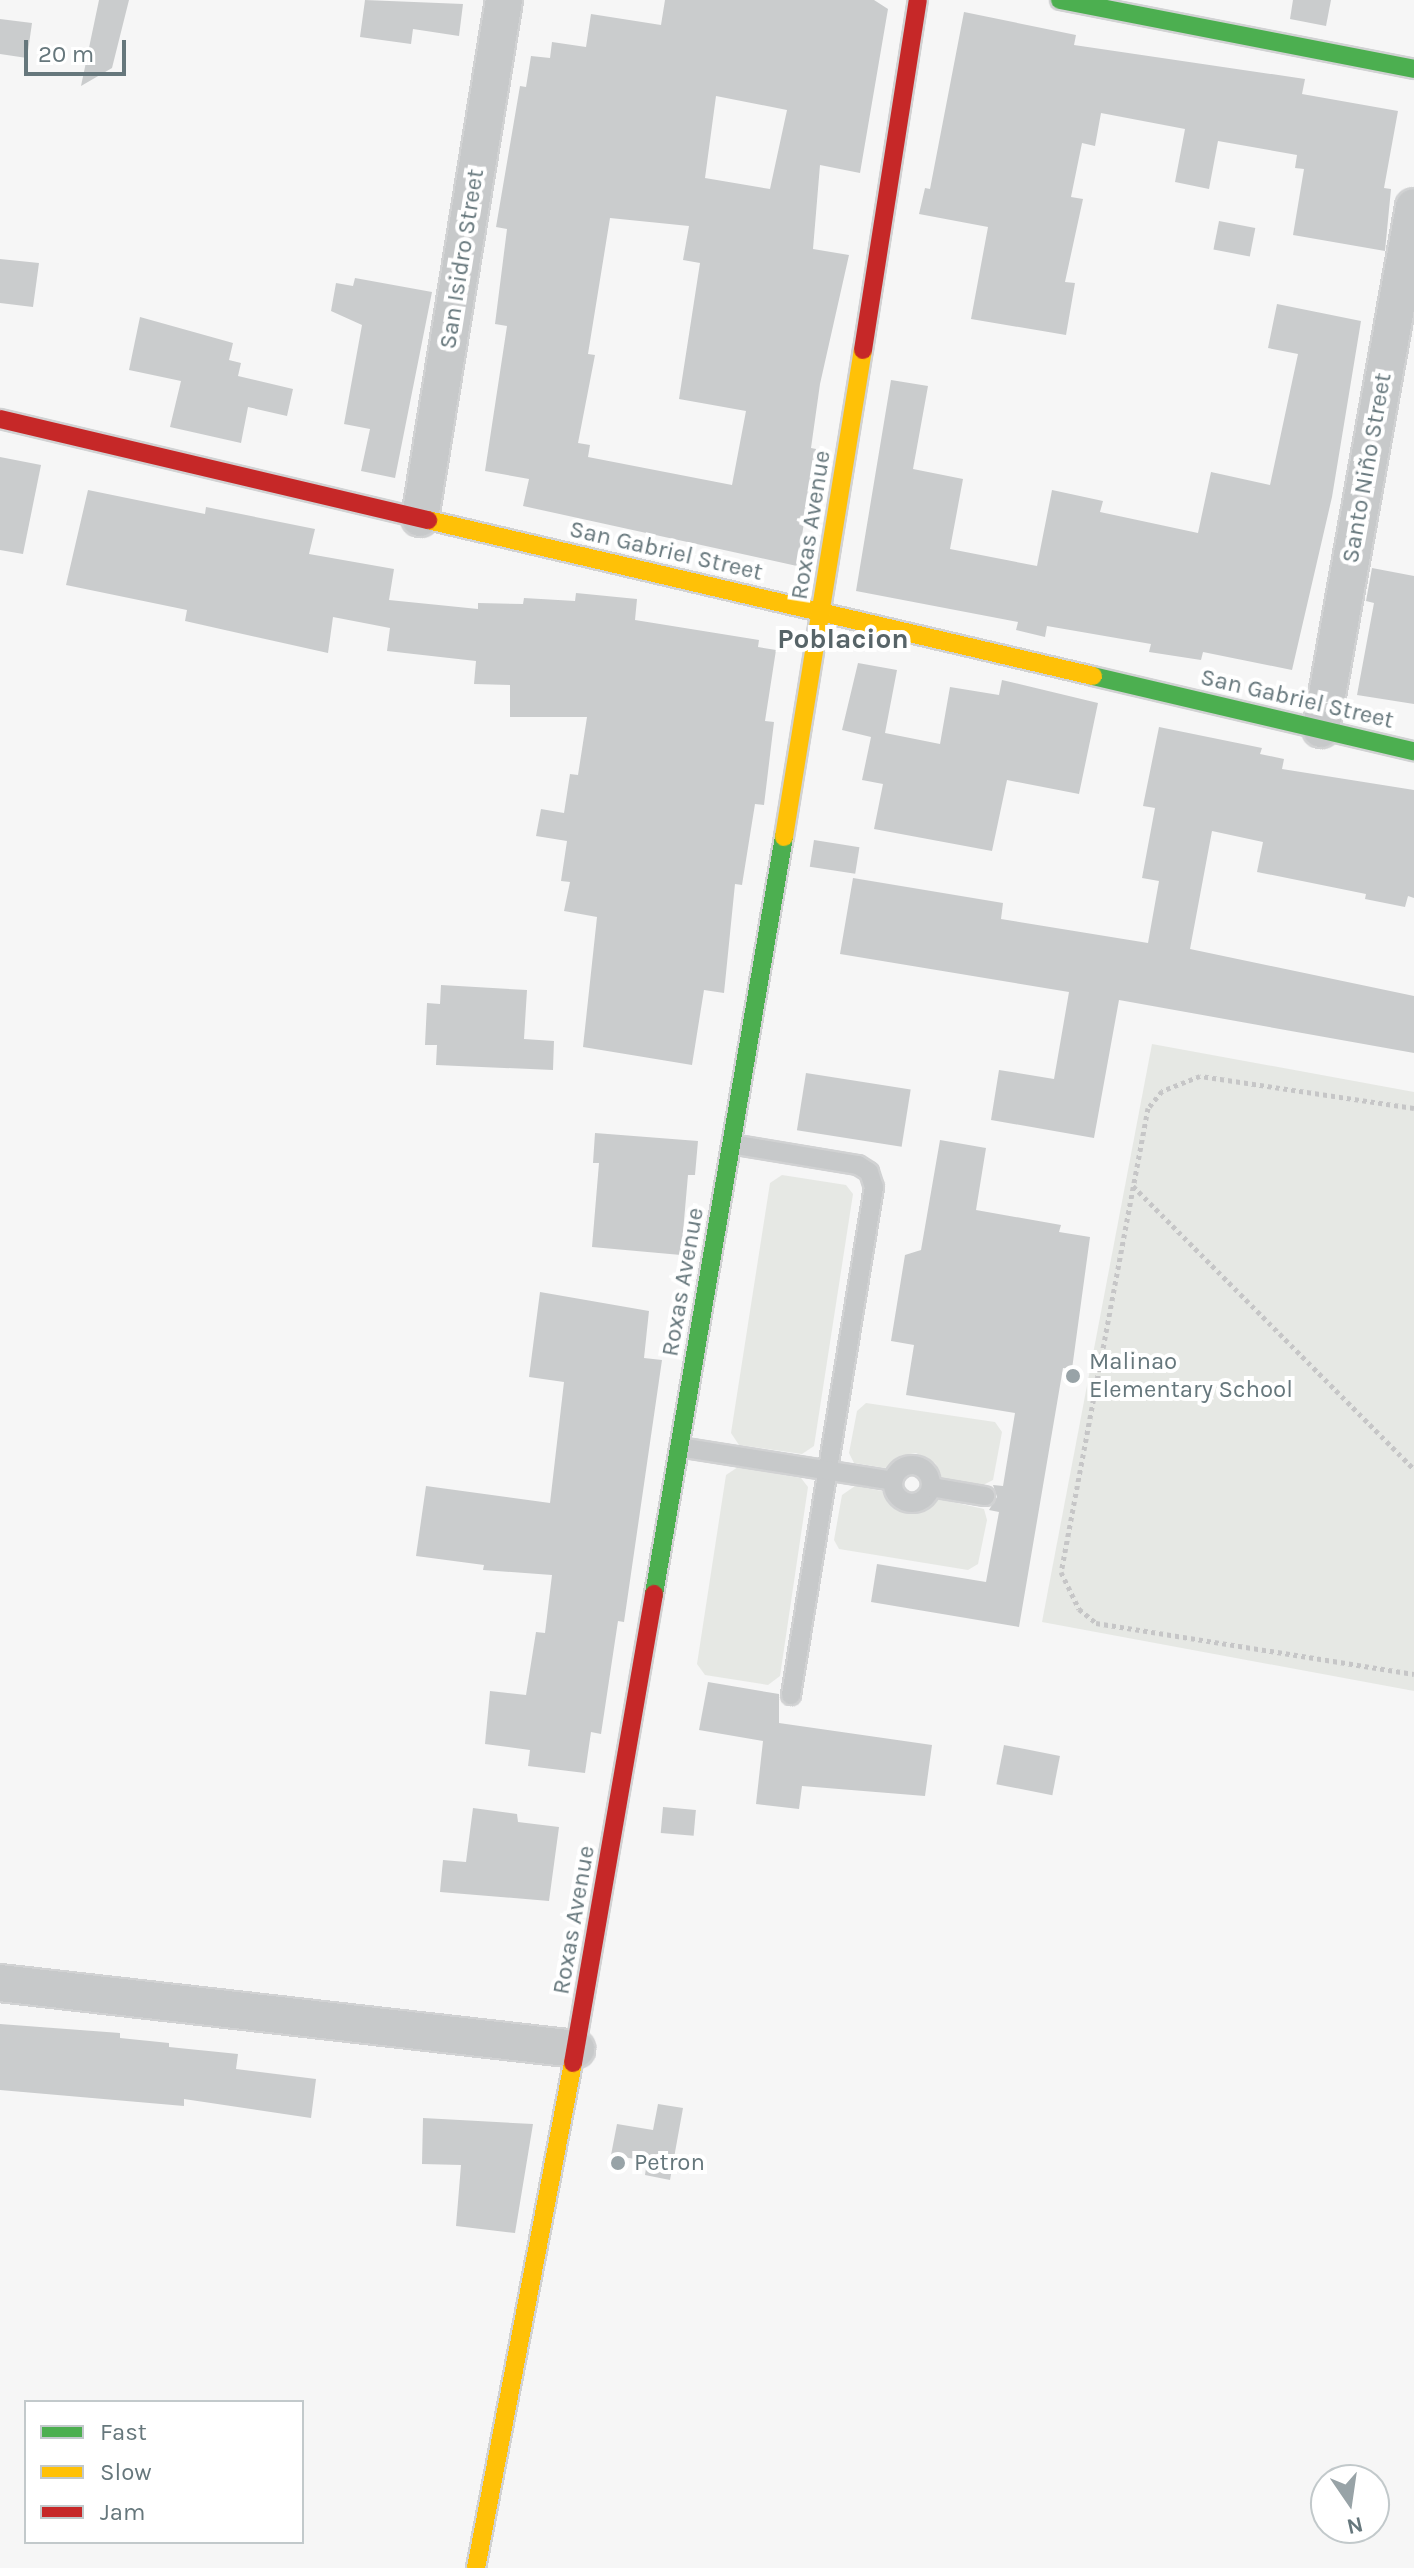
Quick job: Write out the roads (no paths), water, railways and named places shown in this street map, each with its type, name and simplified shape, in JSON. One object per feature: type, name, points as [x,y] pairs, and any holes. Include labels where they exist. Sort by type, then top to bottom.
[{"type":"main road","name":"Roxas Avenue","points":[[476,2568],[576,2049],[822,612],[918,0]]},
{"type":"main road","points":[[1060,0],[1414,69]]},
{"type":"main road","name":"San Gabriel Street","points":[[0,419],[1414,751]]},
{"type":"street","name":"San Isidro Street","points":[[420,518],[504,0]]},
{"type":"street","name":"Santo Niño Street","points":[[1321,729],[1414,207]]},
{"type":"street","points":[[0,1983],[576,2049]]},
{"type":"lane","points":[[731,1144],[858,1165],[873,1182],[791,1695]]},
{"type":"lane","points":[[679,1447],[893,1481]]},
{"type":"lane","points":[[915,1465],[930,1475],[931,1487],[926,1497],[909,1502],[895,1493],[893,1481],[903,1466],[915,1465]]},
{"type":"lane","points":[[931,1487],[985,1496]]},
{"type":"place","name":"Malinao Elementary School","points":[[1073,1376]]},
{"type":"place","name":"Petron","points":[[618,2163]]},
{"type":"district","name":"Poblacion","points":[[843,639]]}]
